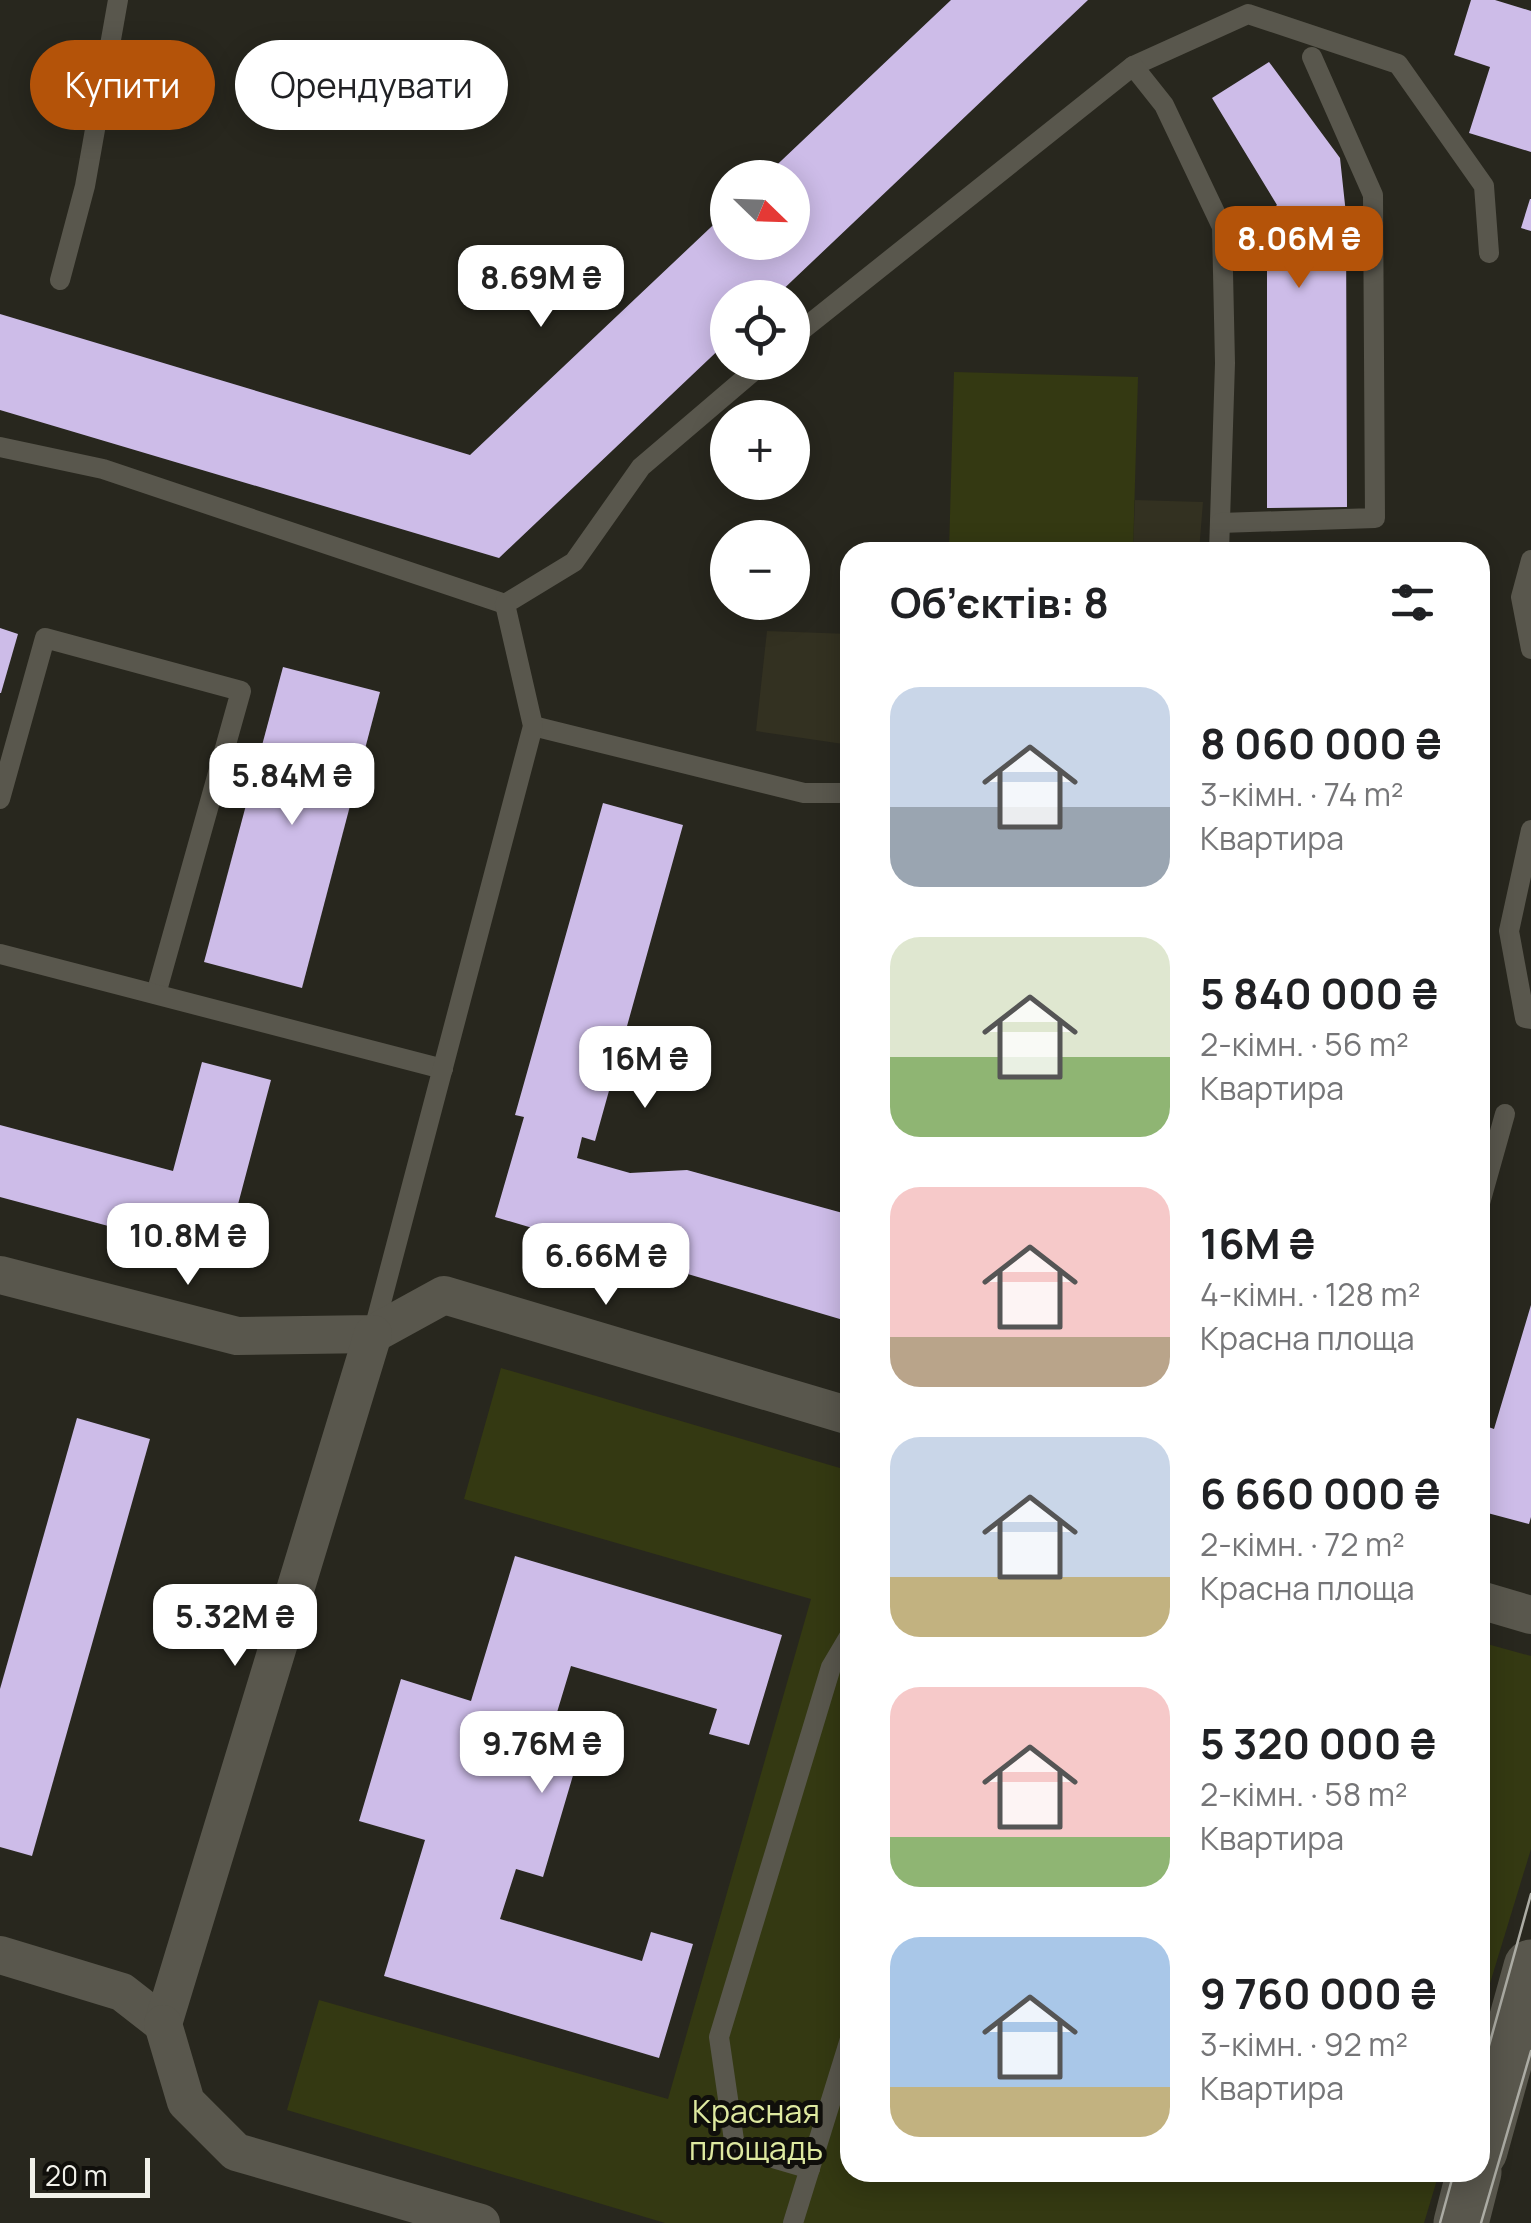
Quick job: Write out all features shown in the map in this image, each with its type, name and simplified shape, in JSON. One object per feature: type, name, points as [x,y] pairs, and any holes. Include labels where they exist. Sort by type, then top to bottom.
[{"type":"main road","points":[[1490,2126],[1520,2046],[1531,1967]]},
{"type":"main road","points":[[1460,2223],[1471,2182]]},
{"type":"street","points":[[0,1275],[238,1336],[373,1334],[444,1295],[840,1413]]},
{"type":"street","points":[[373,1334],[162,2024],[186,2102],[236,2152],[481,2223]]},
{"type":"street","points":[[1490,1603],[1531,1615]]},
{"type":"street","points":[[0,1955],[122,1992],[162,2024]]},
{"type":"lane","points":[[60,280],[85,186],[118,0]]},
{"type":"lane","points":[[810,324],[1134,66],[1248,14],[1398,64],[1484,186],[1489,253]]},
{"type":"lane","points":[[1220,523],[1376,518],[1373,195],[1312,57]]},
{"type":"lane","points":[[1134,66],[1164,106],[1222,226],[1226,363],[1219,542]]},
{"type":"lane","points":[[0,447],[103,469],[504,604],[574,562],[641,467],[743,380]]},
{"type":"lane","points":[[1531,560],[1521,598],[1531,649]]},
{"type":"lane","points":[[373,1334],[532,726],[504,604]]},
{"type":"lane","points":[[0,799],[45,638],[241,691],[156,994]]},
{"type":"lane","points":[[532,726],[804,793],[840,794]]},
{"type":"lane","points":[[1531,830],[1510,931],[1525,1018],[1531,1019]]},
{"type":"lane","points":[[0,954],[442,1069]]},
{"type":"lane","points":[[1490,1167],[1505,1114]]},
{"type":"lane","points":[[810,2169],[735,2146],[719,2037],[831,1667],[840,1652]]},
{"type":"lane","points":[[793,2223],[840,2072]]},
{"type":"shaded area","points":[[1135,500],[1203,502],[1200,542],[1133,542]]},
{"type":"shaded area","points":[[767,631],[840,634],[840,744],[756,731]]},
{"type":"green space","points":[[954,372],[1138,377],[1133,542],[949,542]]},
{"type":"green space","name":"Красная площадь","points":[[501,1368],[840,1468],[840,2182],[1436,2182],[1424,2223],[665,2223],[287,2110],[319,2000],[668,2099],[811,1599],[464,1499]]},
{"type":"green space","points":[[1490,1645],[1531,1656],[1531,1849],[1490,1983]]},
{"type":"building","points":[[951,0],[1088,0],[793,280],[710,280],[710,358],[499,558],[0,410],[0,314],[470,455],[710,228],[710,260],[810,260],[810,160],[782,160]]},
{"type":"building","points":[[1471,0],[1495,0],[1531,11],[1531,152],[1469,133],[1490,67],[1454,55]]},
{"type":"building","points":[[1269,62],[1340,158],[1346,214],[1347,507],[1267,508],[1267,215],[1277,205],[1212,98]]},
{"type":"building","points":[[1531,199],[1531,231],[1521,228]]},
{"type":"building","points":[[0,628],[18,634],[1,693],[0,693]]},
{"type":"building","points":[[283,667],[380,692],[302,988],[204,962]]},
{"type":"building","points":[[603,803],[683,825],[595,1141],[582,1137],[577,1158],[630,1173],[687,1170],[840,1212],[840,1319],[495,1217],[524,1117],[515,1115]]},
{"type":"building","points":[[202,1062],[271,1080],[224,1257],[0,1197],[0,1125],[173,1171]]},
{"type":"building","points":[[1531,1305],[1529,1524],[1490,1514],[1490,1428],[1494,1429]]},
{"type":"building","points":[[77,1418],[150,1439],[32,1856],[0,1847],[0,1689]]},
{"type":"building","points":[[515,1556],[782,1635],[749,1745],[709,1734],[717,1709],[571,1666],[555,1719],[587,1728],[543,1877],[516,1869],[500,1919],[642,1961],[651,1932],[693,1944],[659,2058],[384,1976],[425,1840],[359,1821],[401,1679],[471,1701]]},
{"type":"tram line","points":[[1490,2042],[1531,1894]]},
{"type":"tram line","points":[[1481,2223],[1531,2051]]},
{"type":"tram line","points":[[1440,2223],[1451,2182]]}]
